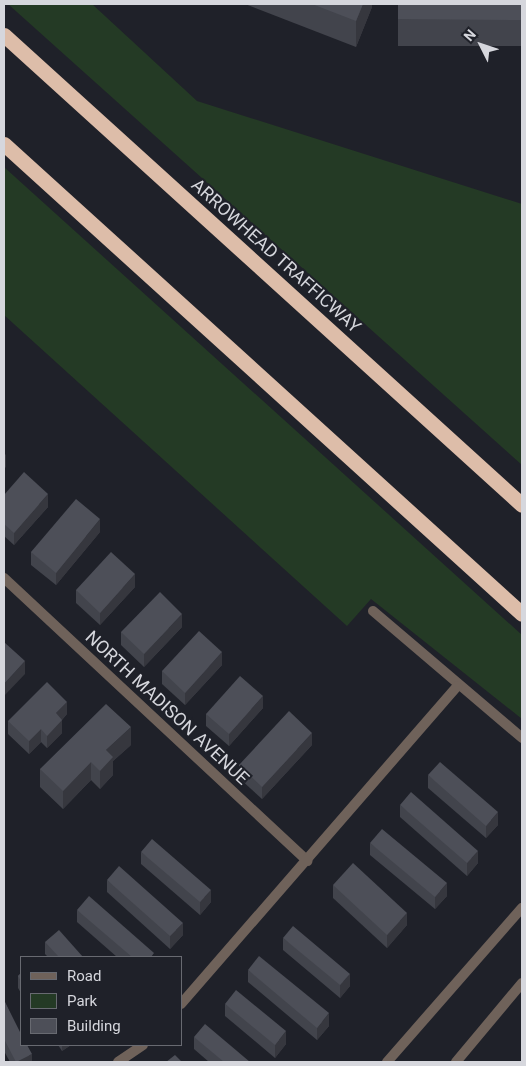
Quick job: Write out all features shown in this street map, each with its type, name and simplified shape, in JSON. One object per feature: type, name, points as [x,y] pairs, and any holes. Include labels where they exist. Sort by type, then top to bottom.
[{"type":"highway","name":"ARROWHEAD TRAFFICWAY","points":[[4,35],[522,505]]},
{"type":"highway","points":[[4,144],[522,614]]},
{"type":"street","name":"NORTH MADISON AVENUE","points":[[4,578],[307,861]]},
{"type":"street","points":[[373,611],[457,686],[522,738]]},
{"type":"street","points":[[182,1003],[457,686]]},
{"type":"street","points":[[387,1062],[522,908]]},
{"type":"street","points":[[456,1062],[522,983]]},
{"type":"street","points":[[118,1062],[142,1046]]},
{"type":"green space","points":[[8,4],[92,4],[197,101],[522,204],[522,465]]},
{"type":"green space","points":[[4,167],[522,635],[522,719],[371,599],[347,626],[4,315]]},
{"type":"building","points":[[312,4],[363,4],[356,21]]},
{"type":"building","points":[[398,4],[522,4],[522,20],[398,19]]},
{"type":"building","points":[[24,472],[48,494],[14,533],[4,524],[4,495]]},
{"type":"building","points":[[76,499],[100,519],[56,573],[31,552]]},
{"type":"building","points":[[111,552],[135,574],[100,613],[76,590]]},
{"type":"building","points":[[160,592],[182,614],[144,654],[121,632]]},
{"type":"building","points":[[199,631],[222,652],[185,693],[162,671]]},
{"type":"building","points":[[4,642],[25,661],[4,684]]},
{"type":"building","points":[[240,676],[263,696],[229,734],[206,714]]},
{"type":"building","points":[[47,682],[67,702],[56,713],[62,720],[47,736],[41,729],[29,741],[8,721]]},
{"type":"building","points":[[106,704],[131,727],[106,750],[113,757],[100,771],[91,762],[63,791],[40,769]]},
{"type":"building","points":[[289,711],[312,733],[262,787],[239,765]]},
{"type":"building","points":[[440,762],[498,812],[486,826],[428,775]]},
{"type":"building","points":[[411,792],[478,851],[467,863],[400,805]]},
{"type":"building","points":[[382,829],[447,883],[435,897],[370,843]]},
{"type":"building","points":[[152,839],[211,890],[200,902],[141,852]]},
{"type":"building","points":[[353,863],[407,913],[387,935],[333,885]]},
{"type":"building","points":[[119,866],[183,923],[170,936],[107,880]]},
{"type":"building","points":[[89,896],[154,953],[152,956],[131,956],[77,910]]},
{"type":"building","points":[[293,926],[350,974],[340,985],[283,938]]},
{"type":"building","points":[[59,930],[82,956],[58,956],[45,942]]},
{"type":"building","points":[[259,956],[329,1013],[317,1028],[248,970]]},
{"type":"building","points":[[236,990],[286,1031],[275,1045],[225,1004]]},
{"type":"building","points":[[4,1000],[20,1032],[20,1046],[28,1046],[32,1054],[16,1062],[4,1039]]},
{"type":"building","points":[[205,1024],[250,1062],[224,1062],[194,1037]]},
{"type":"building","points":[[175,1055],[182,1062],[166,1062]]}]
